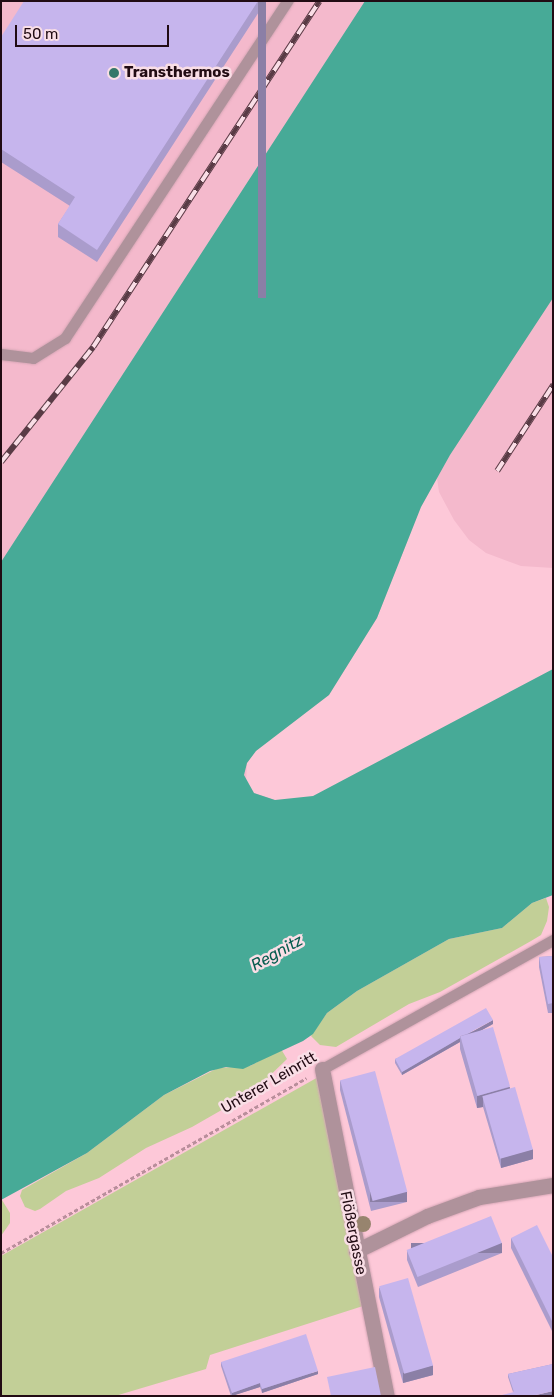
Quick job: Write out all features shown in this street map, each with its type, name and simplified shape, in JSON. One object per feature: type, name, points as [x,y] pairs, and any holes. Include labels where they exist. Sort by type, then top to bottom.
[{"type":"street","name":"Flößergasse","points":[[322,1069],[356,1250],[387,1396]]},
{"type":"street","points":[[356,1250],[427,1216],[479,1197],[553,1185]]},
{"type":"lane","points":[[1,354],[33,358],[65,338],[287,1]]},
{"type":"lane","name":"Unterer Leinritt","points":[[322,1069],[553,940]]},
{"type":"path","name":"Unterer Leinritt","points":[[1,1253],[322,1069]]},
{"type":"shaded area","points":[[1,1],[553,1],[553,568],[521,566],[486,553],[469,540],[454,520],[439,492],[437,478],[421,507],[377,618],[329,695],[256,750],[247,763],[246,782],[254,793],[275,800],[1,952]]},
{"type":"shaded area","points":[[546,898],[549,907],[547,921],[541,935],[531,941],[440,992],[409,1004],[336,1047],[320,1045],[311,1036],[327,1013],[357,991],[449,939],[502,928],[532,903]]},
{"type":"shaded area","points":[[281,1049],[287,1059],[253,1092],[192,1127],[146,1148],[99,1178],[66,1191],[40,1209],[35,1211],[25,1207],[20,1196],[22,1190],[87,1153],[164,1095],[218,1068],[250,1066]]},
{"type":"shaded area","points":[[320,1076],[363,1306],[210,1355],[206,1369],[115,1396],[1,1396],[1,1256]]},
{"type":"shaded area","points":[[2,1200],[10,1213],[10,1223],[1,1236]]},
{"type":"water","name":"Regnitz","points":[[365,1],[553,1],[553,298],[450,455],[421,507],[377,618],[329,695],[256,751],[247,763],[244,775],[254,793],[275,800],[313,796],[553,669],[553,895],[532,903],[502,928],[449,939],[357,991],[327,1013],[313,1034],[303,1041],[243,1069],[226,1067],[210,1071],[164,1095],[87,1153],[1,1200],[1,562]]},
{"type":"building","points":[[24,1],[258,1],[97,250],[58,224],[75,197],[1,149],[1,37]]},
{"type":"building","points":[[553,956],[553,1003],[548,1004],[539,957]]},
{"type":"building","points":[[486,1008],[493,1020],[460,1036],[460,1038],[402,1072],[395,1059]]},
{"type":"building","points":[[493,1027],[510,1087],[477,1096],[460,1036]]},
{"type":"building","points":[[375,1071],[407,1192],[373,1201],[340,1080]]},
{"type":"building","points":[[515,1087],[533,1149],[500,1159],[482,1096]]},
{"type":"building","points":[[491,1216],[502,1243],[417,1277],[407,1250]]},
{"type":"building","points":[[537,1225],[553,1257],[553,1323],[511,1238]]},
{"type":"building","points":[[408,1278],[433,1365],[404,1374],[379,1286]]},
{"type":"building","points":[[306,1334],[318,1371],[262,1389],[260,1383],[232,1393],[221,1362]]},
{"type":"building","points":[[553,1364],[553,1391],[532,1396],[498,1396],[514,1392],[508,1374]]},
{"type":"building","points":[[375,1367],[381,1396],[331,1396],[327,1377]]},
{"type":"railway","points":[[1,462],[93,347],[319,1]]},
{"type":"railway","points":[[497,471],[553,385]]},
{"type":"place","name":"Transthermos","points":[[114,73]]}]
